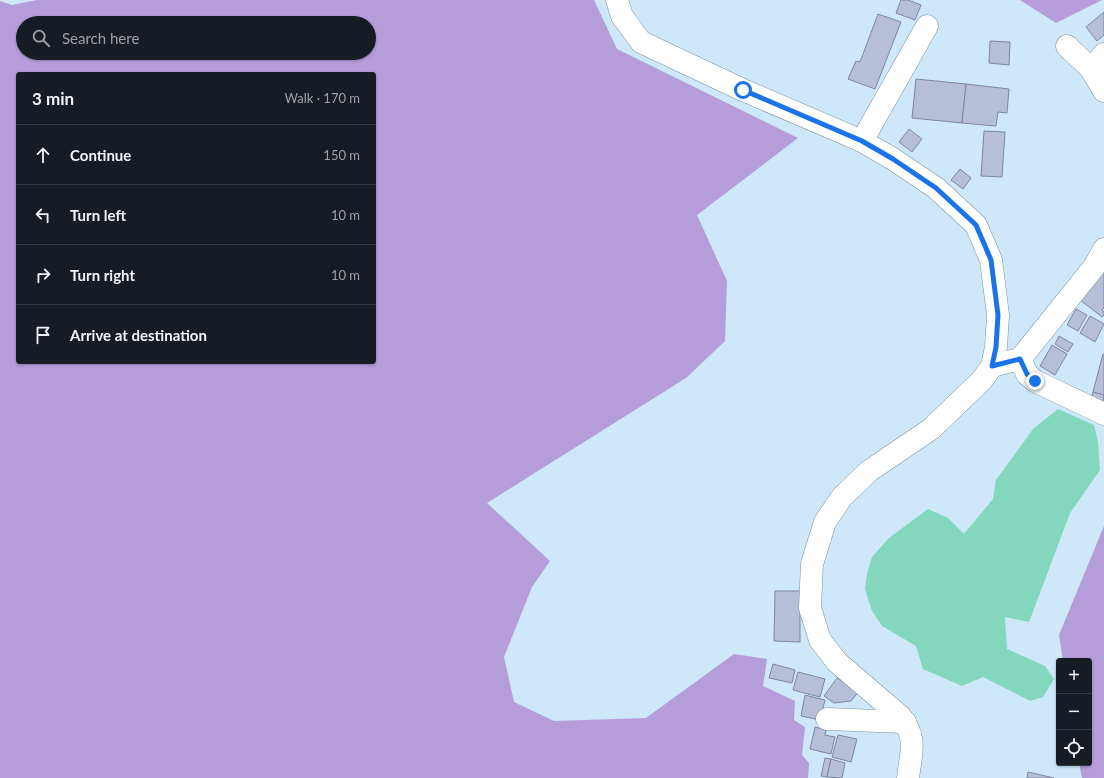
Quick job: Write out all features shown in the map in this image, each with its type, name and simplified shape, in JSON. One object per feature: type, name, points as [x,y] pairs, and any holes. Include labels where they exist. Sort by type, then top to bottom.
[{"type":"street","points":[[617,0],[622,16],[641,42],[743,90],[862,141],[893,159],[936,188],[976,225],[991,260],[998,315],[996,347],[992,366],[982,380],[931,428],[869,471],[842,497],[825,522],[812,564],[810,608],[820,640],[837,662],[900,716],[904,722],[911,734],[912,743],[908,778]]},
{"type":"street","points":[[862,141],[927,26]]},
{"type":"street","points":[[1067,46],[1097,61],[1104,90]]},
{"type":"street","points":[[992,366],[1020,359],[1094,267],[1104,249]]},
{"type":"street","points":[[1020,359],[1027,374],[1035,381],[1104,414]]},
{"type":"street","points":[[827,719],[904,722]]},
{"type":"shaded area","points":[[37,0],[594,0],[617,49],[798,138],[697,215],[727,281],[725,341],[686,378],[487,503],[550,561],[532,587],[504,657],[514,702],[554,721],[646,718],[734,654],[767,659],[763,686],[795,701],[794,720],[805,727],[802,755],[809,763],[808,778],[0,778],[0,1],[12,5]]},
{"type":"shaded area","points":[[1020,0],[1102,0],[1056,23]]},
{"type":"shaded area","points":[[1058,409],[1094,425],[1098,442],[1100,470],[1070,513],[1029,622],[1005,617],[1007,649],[1045,666],[1054,679],[1043,697],[1030,701],[983,677],[962,686],[923,669],[916,646],[882,626],[872,611],[865,589],[867,574],[872,557],[889,538],[928,509],[948,518],[964,534],[993,499],[996,480],[1033,429]]},
{"type":"shaded area","points":[[1104,526],[1104,778],[1082,778],[1080,766],[1092,766],[1092,658],[1063,658],[1059,635]]},
{"type":"building","points":[[901,0],[908,0],[921,5],[915,20],[896,13]]},
{"type":"building","points":[[1104,12],[1104,35],[1097,41],[1086,27]]},
{"type":"building","points":[[878,14],[901,22],[875,89],[848,79],[856,61],[860,62]]},
{"type":"building","points":[[990,41],[1010,42],[1009,65],[989,63]]},
{"type":"building","points":[[916,79],[966,84],[962,123],[912,118]]},
{"type":"building","points":[[966,84],[1009,89],[1007,113],[998,112],[996,126],[962,123]]},
{"type":"building","points":[[909,129],[922,139],[912,152],[899,142]]},
{"type":"building","points":[[984,131],[1005,132],[1002,177],[981,176]]},
{"type":"building","points":[[960,169],[971,178],[963,189],[951,180]]},
{"type":"building","points":[[1102,271],[1104,273],[1104,308],[1102,310],[1104,315],[1102,317],[1079,299]]},
{"type":"building","points":[[1076,309],[1087,315],[1078,331],[1067,325]]},
{"type":"building","points":[[1090,316],[1104,324],[1095,342],[1080,333]]},
{"type":"building","points":[[1059,336],[1073,344],[1068,352],[1055,344]]},
{"type":"building","points":[[1052,345],[1067,354],[1055,375],[1040,366]]},
{"type":"building","points":[[1104,354],[1104,395],[1093,392]]},
{"type":"building","points":[[1093,392],[1104,395],[1102,407],[1090,405]]},
{"type":"building","points":[[775,591],[800,591],[800,642],[774,641]]},
{"type":"building","points":[[773,664],[795,670],[792,683],[769,678]]},
{"type":"building","points":[[798,672],[825,679],[820,697],[793,690]]},
{"type":"building","points":[[837,678],[859,691],[851,701],[834,703],[824,696]]},
{"type":"building","points":[[805,695],[825,700],[820,720],[801,716]]},
{"type":"building","points":[[815,727],[826,730],[825,735],[835,737],[831,754],[810,749]]},
{"type":"building","points":[[838,735],[857,739],[851,762],[832,757]]},
{"type":"building","points":[[825,758],[831,759],[827,777],[821,776]]},
{"type":"building","points":[[831,759],[845,763],[842,778],[827,777]]},
{"type":"building","points":[[1028,772],[1054,778],[1027,778]]},
{"type":"route","points":[[743,90],[862,141],[893,159],[936,188],[976,225],[991,260],[998,315],[996,347],[992,366],[1020,359],[1027,374],[1035,381]]}]
